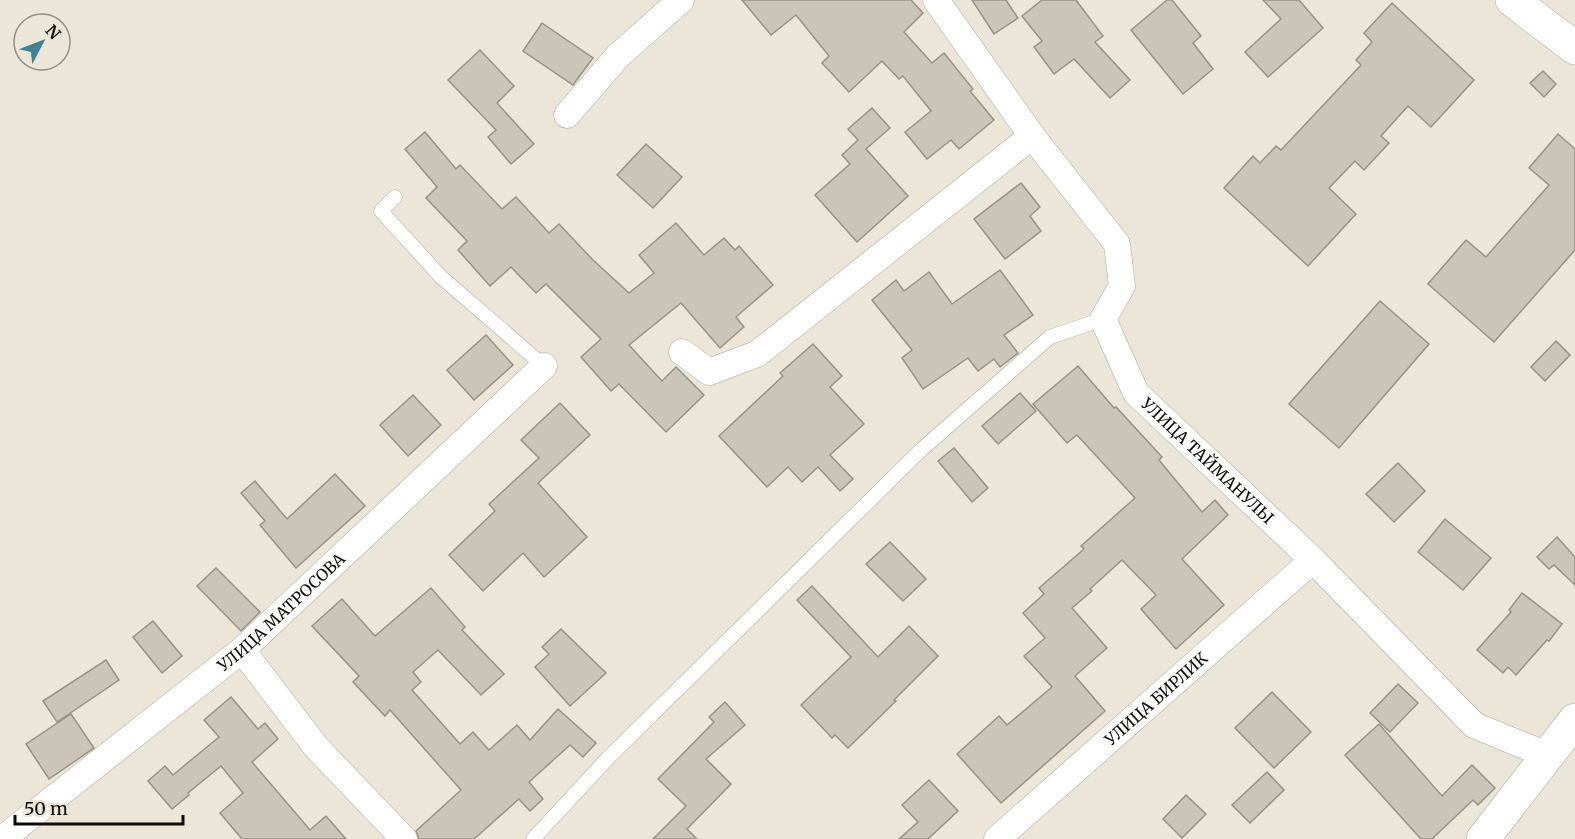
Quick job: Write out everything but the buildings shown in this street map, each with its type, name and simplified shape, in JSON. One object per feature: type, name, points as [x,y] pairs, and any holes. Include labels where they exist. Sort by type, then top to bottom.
[{"type":"main road","points":[[1512,0],[1575,48]]},
{"type":"main road","points":[[1482,839],[1575,720]]},
{"type":"street","points":[[567,115],[618,56],[681,0]]},
{"type":"street","points":[[936,0],[1032,136],[1117,244],[1122,286],[1104,319]]},
{"type":"street","points":[[682,352],[709,372],[757,354],[1032,136]]},
{"type":"street","name":"УЛИЦА ТАЙМАНУЛЫ","points":[[1104,319],[1136,393],[1313,560],[1474,724],[1549,756]]},
{"type":"street","name":"УЛИЦА МАТРОСОВА","points":[[2,839],[242,650],[544,366]]},
{"type":"street","name":"УЛИЦА БИРЛИК","points":[[997,839],[1313,560]]},
{"type":"street","points":[[242,650],[316,747],[404,839]]},
{"type":"lane","points":[[394,197],[381,211],[441,277],[544,366]]},
{"type":"lane","points":[[533,839],[608,758],[922,449],[1050,337],[1104,319]]}]
